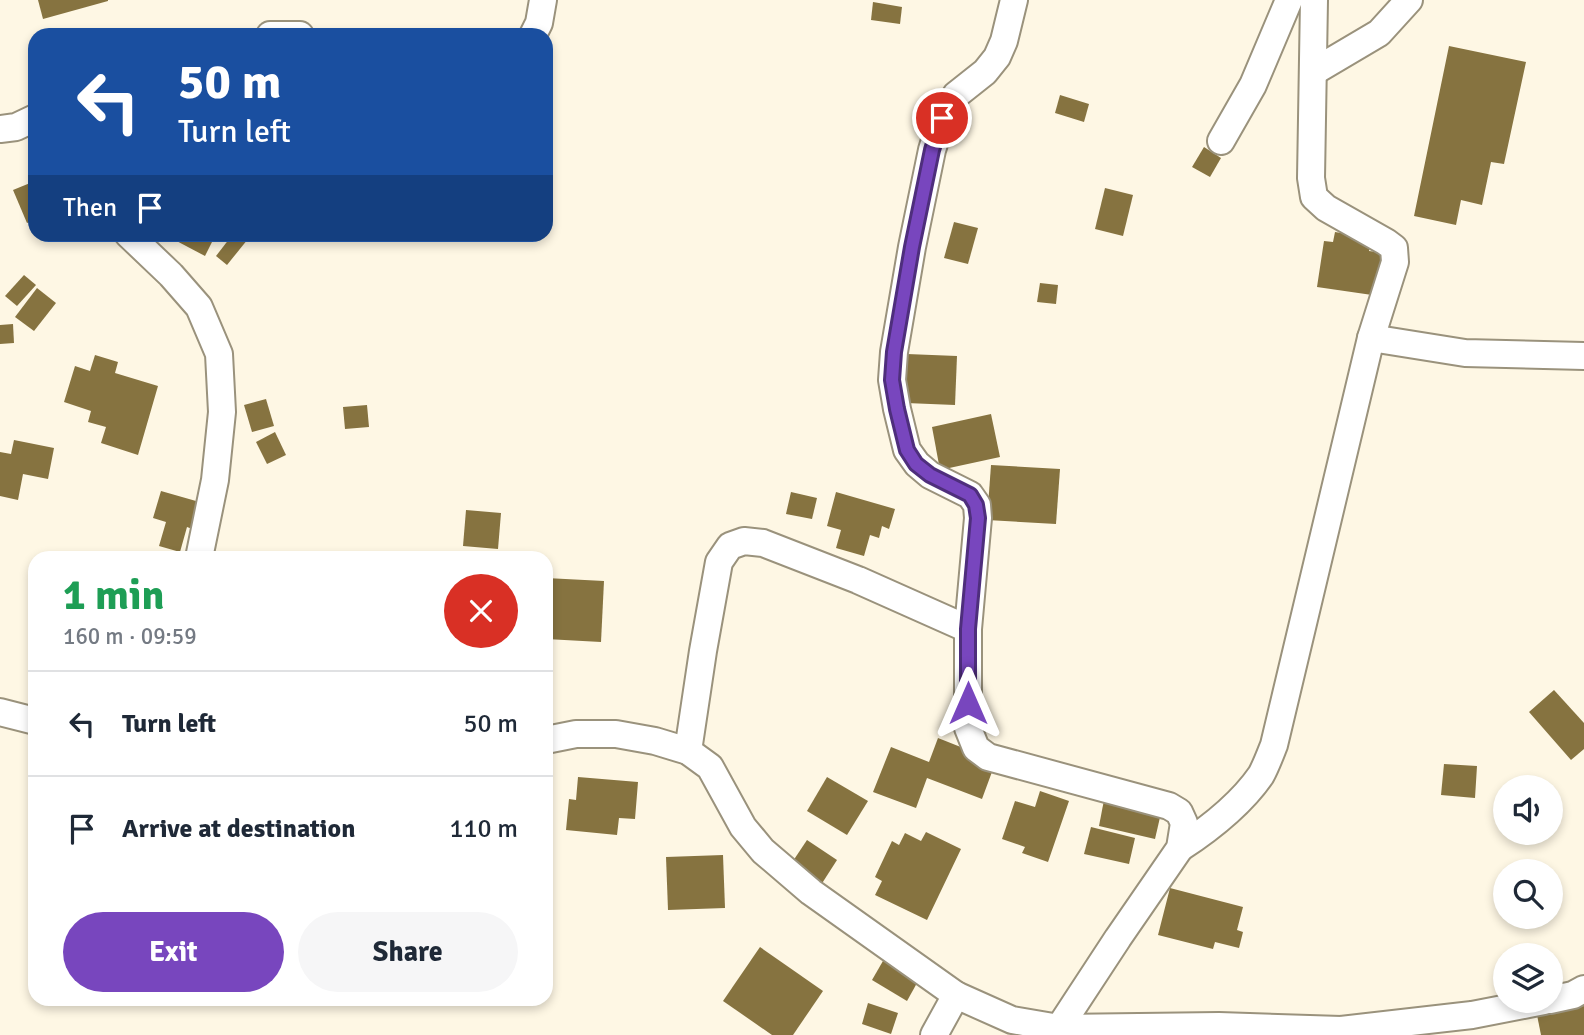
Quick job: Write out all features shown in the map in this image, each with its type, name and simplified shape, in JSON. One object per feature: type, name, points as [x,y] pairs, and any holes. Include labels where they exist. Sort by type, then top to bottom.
[{"type":"street","points":[[536,28],[544,0]]},
{"type":"street","points":[[1014,0],[1004,41],[997,57],[985,72],[957,95],[942,118],[932,150],[894,352],[892,380],[897,409],[907,450],[916,464],[930,475],[970,495],[976,505],[978,518],[968,629],[968,728],[976,748],[988,757],[1169,806],[1179,812],[1184,823],[1180,848]]},
{"type":"street","points":[[1221,141],[1252,85],[1289,0]]},
{"type":"street","points":[[1059,1028],[1180,848],[1223,816],[1245,793],[1261,774],[1274,745],[1371,338],[1395,262],[1394,248],[1326,208],[1314,197],[1311,178],[1314,0]]},
{"type":"street","points":[[1312,72],[1379,33],[1409,0]]},
{"type":"street","points":[[136,242],[199,307],[219,354],[222,412],[215,480],[200,551]]},
{"type":"street","points":[[1371,338],[1465,353],[1584,356]]},
{"type":"street","points":[[688,751],[719,562],[730,546],[744,541],[763,543],[858,580],[968,629]]},
{"type":"street","points":[[0,712],[28,719]]},
{"type":"street","points":[[553,739],[576,734],[616,734],[655,741],[688,751],[710,767],[743,827],[763,851],[811,892],[956,995],[1013,1020],[1059,1028],[1219,1026],[1341,1030],[1493,1011]]},
{"type":"street","points":[[1563,997],[1584,989]]},
{"type":"street","points":[[934,1035],[956,995]]},
{"type":"building","points":[[38,0],[108,0],[108,1],[43,19]]},
{"type":"building","points":[[873,2],[902,7],[900,24],[871,20]]},
{"type":"building","points":[[1449,46],[1526,62],[1504,164],[1491,162],[1482,205],[1461,200],[1456,225],[1414,216]]},
{"type":"building","points":[[1060,95],[1089,104],[1084,122],[1055,113]]},
{"type":"building","points":[[1204,147],[1221,158],[1210,177],[1192,167]]},
{"type":"building","points":[[28,184],[28,223],[27,223],[13,190]]},
{"type":"building","points":[[1105,188],[1133,195],[1123,236],[1095,229]]},
{"type":"building","points":[[954,222],[978,228],[968,264],[944,258]]},
{"type":"building","points":[[1335,232],[1372,238],[1369,251],[1385,253],[1379,296],[1317,287],[1324,241],[1333,242]]},
{"type":"building","points":[[178,242],[212,242],[205,256]]},
{"type":"building","points":[[227,242],[246,242],[227,265],[216,256]]},
{"type":"building","points":[[24,275],[36,285],[17,306],[5,296]]},
{"type":"building","points":[[1040,283],[1058,285],[1056,304],[1037,302]]},
{"type":"building","points":[[37,288],[56,303],[34,331],[15,317]]},
{"type":"building","points":[[13,324],[14,343],[0,344],[0,325]]},
{"type":"building","points":[[907,354],[957,356],[955,405],[906,403]]},
{"type":"building","points":[[95,355],[118,362],[115,373],[158,386],[138,455],[101,443],[106,427],[88,422],[91,411],[64,402],[75,366],[90,371]]},
{"type":"building","points":[[266,399],[274,426],[252,432],[244,405]]},
{"type":"building","points":[[367,405],[369,427],[345,429],[343,407]]},
{"type":"building","points":[[991,414],[1000,457],[940,470],[932,427]]},
{"type":"building","points":[[275,432],[286,455],[267,464],[256,442]]},
{"type":"building","points":[[14,440],[54,448],[48,479],[23,474],[18,500],[0,496],[0,452],[11,454]]},
{"type":"building","points":[[991,465],[1060,469],[1056,524],[987,520]]},
{"type":"building","points":[[161,491],[203,503],[195,530],[187,527],[180,551],[159,546],[166,522],[153,518]]},
{"type":"building","points":[[791,492],[817,498],[812,519],[786,514]]},
{"type":"building","points":[[836,492],[895,509],[889,529],[882,526],[879,538],[870,535],[864,556],[836,548],[841,530],[827,526]]},
{"type":"building","points":[[466,510],[501,513],[498,549],[463,546]]},
{"type":"building","points":[[553,578],[604,581],[601,642],[553,639]]},
{"type":"building","points":[[1554,690],[1584,723],[1584,749],[1571,760],[1529,712]]},
{"type":"building","points":[[938,738],[996,761],[982,799],[927,778],[916,808],[873,792],[891,747],[929,762]]},
{"type":"building","points":[[1444,764],[1477,766],[1475,798],[1441,795]]},
{"type":"building","points":[[578,777],[638,782],[635,819],[619,818],[617,835],[566,830],[569,799],[576,800]]},
{"type":"building","points":[[827,777],[868,801],[847,835],[807,811]]},
{"type":"building","points":[[1040,791],[1069,801],[1048,862],[1022,853],[1025,847],[1002,839],[1015,801],[1035,807]]},
{"type":"building","points":[[1104,800],[1161,813],[1155,839],[1099,826]]},
{"type":"building","points":[[1091,827],[1135,838],[1129,864],[1084,854]]},
{"type":"building","points":[[926,832],[961,849],[927,920],[875,895],[882,881],[875,877],[892,841],[899,845],[905,833],[921,841]]},
{"type":"building","points":[[807,840],[837,860],[819,888],[789,867]]},
{"type":"building","points":[[723,855],[725,908],[668,910],[666,857]]},
{"type":"building","points":[[1170,888],[1243,907],[1237,930],[1243,932],[1239,948],[1215,942],[1213,949],[1158,935]]},
{"type":"building","points":[[760,947],[823,991],[793,1035],[772,1035],[723,1001]]},
{"type":"building","points":[[887,954],[922,974],[907,1001],[872,980]]},
{"type":"building","points":[[868,1003],[898,1013],[891,1034],[862,1024]]},
{"type":"building","points":[[1584,1006],[1584,1035],[1541,1035],[1537,1015],[1563,1013],[1563,1010]]},
{"type":"route","points":[[942,118],[932,150],[912,247],[894,352],[892,380],[907,450],[916,464],[930,475],[970,495],[976,505],[978,518],[968,629],[968,703]]}]
